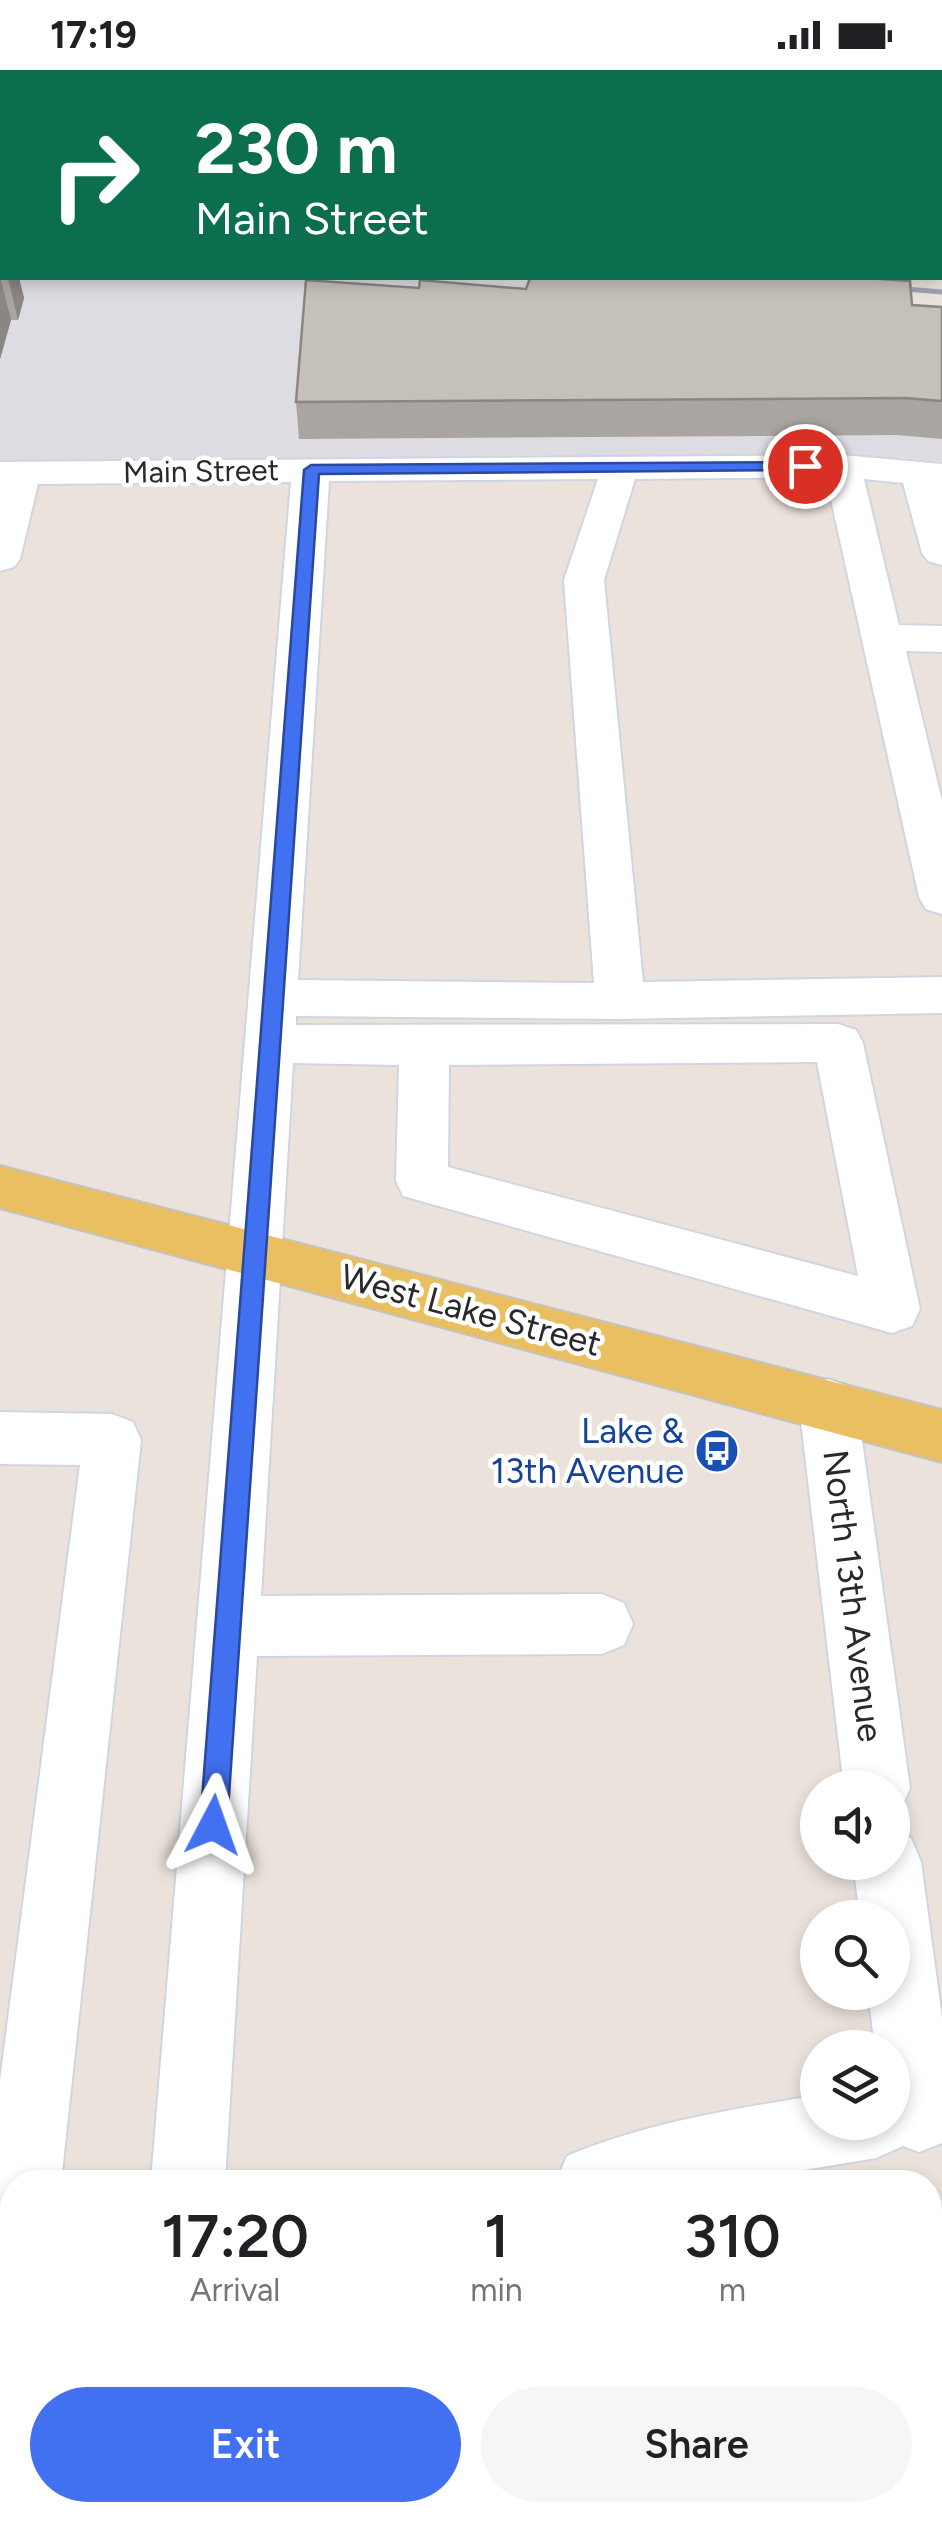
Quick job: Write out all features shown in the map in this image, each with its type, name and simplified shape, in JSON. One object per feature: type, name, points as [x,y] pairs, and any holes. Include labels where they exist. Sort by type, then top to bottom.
[{"type":"main road","name":"West Lake Street","points":[[0,1187],[942,1436]]},
{"type":"street","name":"Main Street","points":[[11,472],[842,466],[931,474]]},
{"type":"street","points":[[842,466],[942,897]]},
{"type":"street","points":[[620,468],[584,580],[620,1000]]},
{"type":"street","points":[[189,2170],[311,470]]},
{"type":"street","points":[[0,560],[11,472]]},
{"type":"street","points":[[931,474],[942,554]]},
{"type":"street","points":[[882,638],[942,639]]},
{"type":"street","points":[[271,1022],[620,1000],[942,995]]},
{"type":"street","points":[[271,1022],[424,1046],[838,1043],[892,1309],[422,1181],[424,1046]]},
{"type":"street","name":"North 13th Avenue","points":[[828,1404],[876,1770]]},
{"type":"street","points":[[0,1438],[112,1440],[25,2170]]},
{"type":"street","points":[[228,1626],[602,1624]]},
{"type":"street","points":[[888,1880],[900,2030]]},
{"type":"street","points":[[640,2170],[735,2145],[800,2136]]},
{"type":"shaded area","points":[[0,280],[467,280],[942,316],[942,461],[897,457],[0,463]]},
{"type":"building","points":[[306,280],[419,288],[420,280],[526,289],[529,280],[910,281],[912,305],[942,307],[942,401],[905,398],[296,402]]},
{"type":"railway","points":[[882,287],[942,292]]},
{"type":"place","name":"Lake & 13th Avenue","points":[[717,1451]]},
{"type":"route","points":[[213,1825],[311,470],[805,466]]}]
